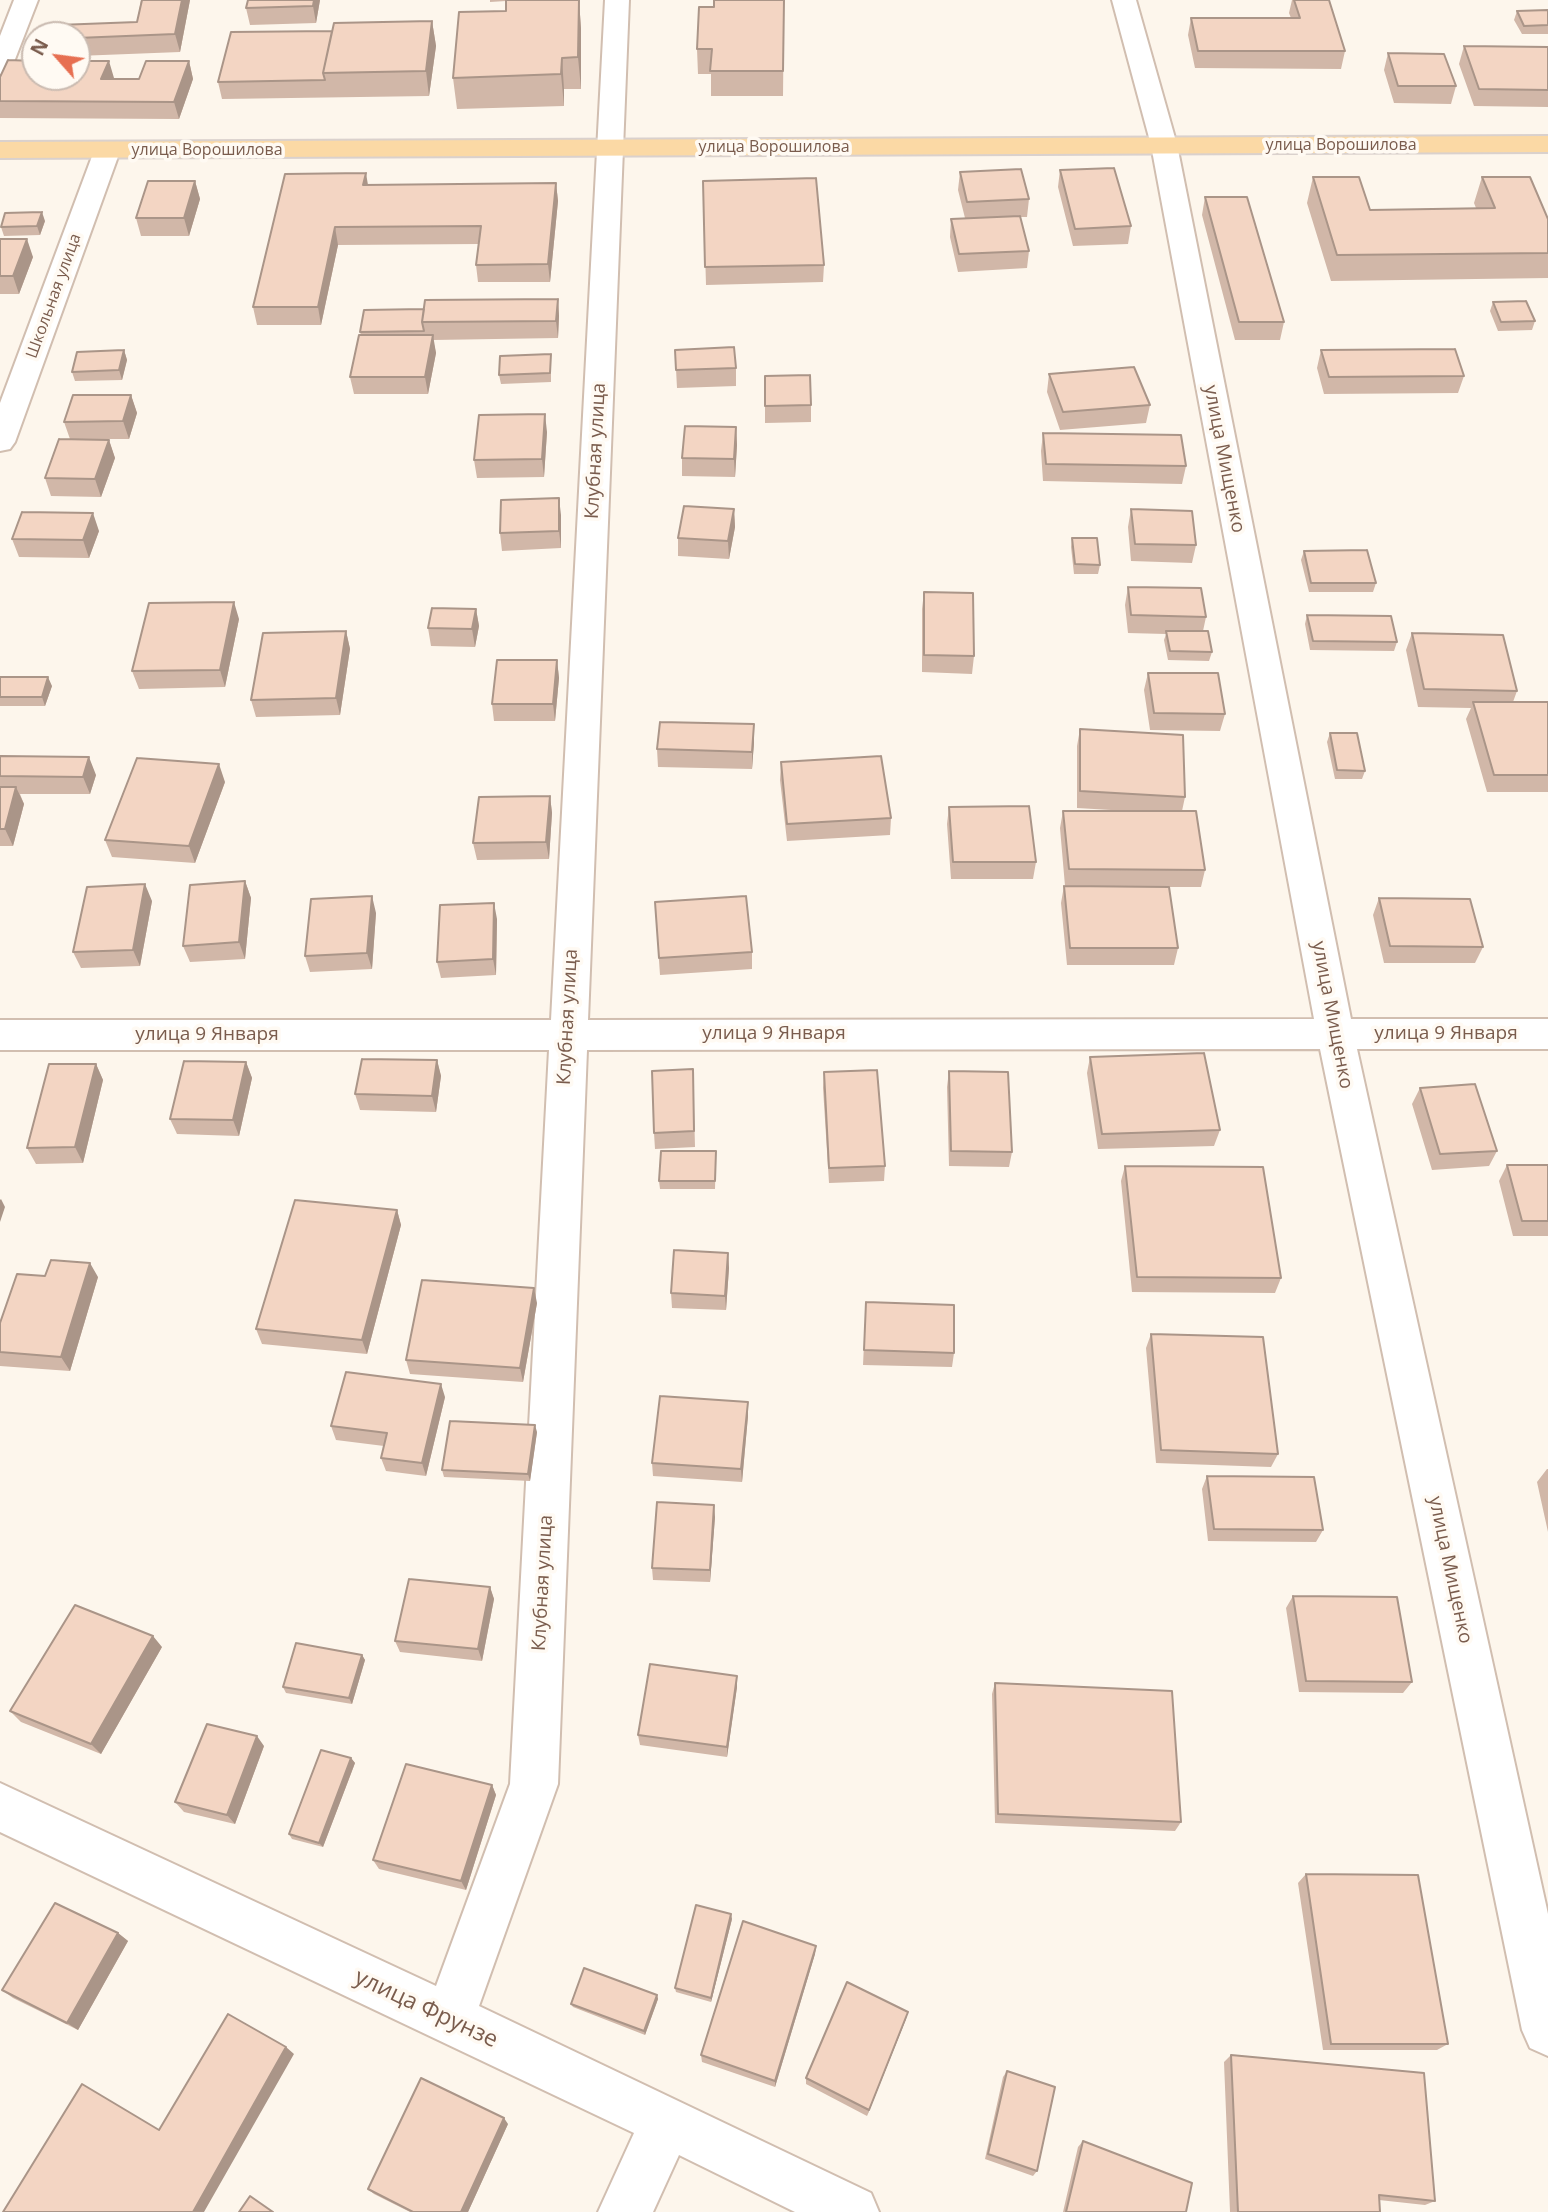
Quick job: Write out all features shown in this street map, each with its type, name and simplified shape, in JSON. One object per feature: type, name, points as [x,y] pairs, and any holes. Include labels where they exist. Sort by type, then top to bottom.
[{"type":"main road","name":"улица Ворошилова","points":[[0,150],[1548,144]]},
{"type":"street","points":[[0,67],[26,0]]},
{"type":"street","name":"Клубная улица","points":[[449,2020],[534,1784],[617,0]]},
{"type":"street","name":"улица Мищенко","points":[[1124,0],[1164,145],[1335,1033],[1548,2030]]},
{"type":"street","name":"Школьная улица","points":[[0,442],[107,151]]},
{"type":"street","name":"улица 9 Января","points":[[0,1035],[1548,1034]]},
{"type":"street","name":"улица Фрунзе","points":[[0,1807],[667,2121],[852,2212]]},
{"type":"street","points":[[625,2212],[667,2121]]},
{"type":"building","points":[[142,0],[182,0],[175,34],[91,37],[91,24],[137,22]]},
{"type":"building","points":[[248,0],[314,0],[313,6],[246,8]]},
{"type":"building","points":[[506,0],[579,0],[578,57],[562,58],[561,74],[453,78],[459,12],[506,11]]},
{"type":"building","points":[[714,0],[784,0],[783,71],[710,71],[712,49],[697,49],[699,7],[714,7]]},
{"type":"building","points":[[1294,0],[1329,0],[1345,51],[1198,51],[1191,18],[1300,18]]},
{"type":"building","points":[[1548,10],[1548,25],[1524,26],[1517,11]]},
{"type":"building","points":[[432,21],[426,71],[323,73],[334,23]]},
{"type":"building","points":[[332,31],[323,73],[325,80],[218,82],[231,32]]},
{"type":"building","points":[[1464,46],[1548,47],[1548,90],[1479,89]]},
{"type":"building","points":[[1388,53],[1444,54],[1456,86],[1398,86]]},
{"type":"building","points":[[8,60],[21,60],[21,91],[91,91],[91,61],[109,61],[101,79],[139,79],[146,61],[189,61],[174,102],[0,101],[0,77]]},
{"type":"building","points":[[1114,168],[1131,226],[1075,229],[1060,170]]},
{"type":"building","points":[[1021,169],[1029,199],[967,202],[960,172]]},
{"type":"building","points":[[366,173],[363,185],[556,183],[548,264],[476,265],[481,226],[335,227],[318,307],[253,307],[285,174]]},
{"type":"building","points":[[1313,177],[1359,177],[1370,210],[1495,208],[1482,177],[1530,177],[1548,219],[1548,253],[1337,255]]},
{"type":"building","points":[[816,178],[824,265],[705,267],[703,181]]},
{"type":"building","points":[[148,181],[195,181],[184,218],[136,218]]},
{"type":"building","points":[[1205,197],[1247,197],[1284,322],[1239,322]]},
{"type":"building","points":[[42,212],[37,226],[1,227],[5,213]]},
{"type":"building","points":[[1020,216],[1029,251],[959,254],[951,219]]},
{"type":"building","points":[[0,239],[27,239],[13,276],[0,276]]},
{"type":"building","points":[[558,299],[556,321],[422,322],[425,300]]},
{"type":"building","points":[[1526,301],[1535,321],[1501,322],[1493,302]]},
{"type":"building","points":[[424,309],[424,331],[360,332],[364,310]]},
{"type":"building","points":[[359,335],[433,335],[425,377],[350,377]]},
{"type":"building","points":[[734,347],[736,368],[676,370],[675,350]]},
{"type":"building","points":[[1455,349],[1464,376],[1329,377],[1321,350]]},
{"type":"building","points":[[124,350],[119,370],[72,372],[77,352]]},
{"type":"building","points":[[551,354],[550,373],[499,375],[500,356]]},
{"type":"building","points":[[1134,367],[1150,405],[1063,412],[1049,374]]},
{"type":"building","points":[[810,375],[811,405],[765,406],[765,376]]},
{"type":"building","points":[[73,395],[131,395],[123,421],[64,422]]},
{"type":"building","points":[[545,414],[542,459],[474,460],[479,415]]},
{"type":"building","points":[[685,426],[736,427],[734,459],[682,458]]},
{"type":"building","points":[[1043,433],[1181,435],[1186,466],[1046,464]]},
{"type":"building","points":[[59,439],[109,440],[95,479],[45,478]]},
{"type":"building","points":[[559,498],[559,531],[500,533],[501,500]]},
{"type":"building","points":[[684,506],[734,509],[728,541],[678,538]]},
{"type":"building","points":[[1131,509],[1192,511],[1196,545],[1135,544]]},
{"type":"building","points":[[22,512],[93,513],[83,540],[12,539]]},
{"type":"building","points":[[1072,538],[1097,538],[1100,565],[1075,564]]},
{"type":"building","points":[[1367,550],[1376,583],[1311,583],[1304,551]]},
{"type":"building","points":[[1128,587],[1201,588],[1206,617],[1131,615]]},
{"type":"building","points":[[924,592],[973,593],[974,656],[924,655]]},
{"type":"building","points":[[234,602],[220,670],[132,671],[149,603]]},
{"type":"building","points":[[432,608],[476,609],[472,629],[428,628]]},
{"type":"building","points":[[1307,615],[1391,616],[1397,642],[1313,641]]},
{"type":"building","points":[[346,631],[336,698],[251,700],[263,633]]},
{"type":"building","points":[[1166,631],[1208,631],[1212,652],[1170,651]]},
{"type":"building","points":[[1412,633],[1503,635],[1517,691],[1424,689]]},
{"type":"building","points":[[497,660],[557,660],[553,704],[492,704]]},
{"type":"building","points":[[1148,673],[1218,673],[1225,714],[1154,713]]},
{"type":"building","points":[[0,677],[48,677],[42,697],[0,697]]},
{"type":"building","points":[[1473,702],[1548,702],[1548,775],[1494,775]]},
{"type":"building","points":[[660,722],[754,724],[752,752],[657,749]]},
{"type":"building","points":[[1080,729],[1183,735],[1185,797],[1080,791]]},
{"type":"building","points":[[1330,733],[1357,733],[1365,771],[1337,770]]},
{"type":"building","points":[[0,756],[89,757],[83,777],[0,776]]},
{"type":"building","points":[[881,756],[891,818],[787,824],[781,762]]},
{"type":"building","points":[[137,758],[219,764],[189,846],[105,840]]},
{"type":"building","points":[[0,787],[16,787],[5,829],[0,829]]},
{"type":"building","points":[[550,796],[546,842],[473,843],[479,797]]},
{"type":"building","points":[[1029,806],[1036,862],[953,862],[949,807]]},
{"type":"building","points":[[1063,811],[1196,811],[1205,870],[1069,869]]},
{"type":"building","points":[[245,881],[239,942],[183,946],[190,885]]},
{"type":"building","points":[[145,884],[133,950],[73,952],[87,887]]},
{"type":"building","points":[[1064,886],[1169,887],[1178,948],[1070,948]]},
{"type":"building","points":[[372,896],[367,953],[305,956],[311,899]]},
{"type":"building","points":[[746,896],[752,952],[659,958],[655,902]]},
{"type":"building","points":[[1379,898],[1470,899],[1483,947],[1390,946]]},
{"type":"building","points":[[494,903],[493,959],[437,962],[440,905]]},
{"type":"building","points":[[1204,1053],[1220,1130],[1102,1134],[1090,1057]]},
{"type":"building","points":[[362,1059],[437,1060],[432,1096],[355,1094]]},
{"type":"building","points":[[184,1061],[246,1062],[233,1120],[170,1119]]},
{"type":"building","points":[[49,1064],[96,1064],[75,1147],[27,1148]]},
{"type":"building","points":[[693,1069],[694,1131],[654,1133],[652,1071]]},
{"type":"building","points":[[877,1070],[885,1166],[829,1168],[824,1072]]},
{"type":"building","points":[[949,1071],[1008,1072],[1012,1152],[951,1151]]},
{"type":"building","points":[[1475,1084],[1497,1151],[1440,1154],[1420,1088]]},
{"type":"building","points":[[661,1151],[716,1151],[715,1181],[659,1181]]},
{"type":"building","points":[[1507,1165],[1548,1165],[1548,1221],[1522,1221]]},
{"type":"building","points":[[1125,1166],[1263,1167],[1281,1278],[1137,1277]]},
{"type":"building","points":[[295,1200],[397,1210],[362,1340],[256,1329]]},
{"type":"building","points":[[674,1250],[728,1253],[725,1296],[671,1293]]},
{"type":"building","points":[[51,1260],[90,1263],[61,1357],[0,1352],[0,1323],[17,1274],[45,1276]]},
{"type":"building","points":[[422,1280],[534,1288],[520,1368],[406,1360]]},
{"type":"building","points":[[866,1302],[954,1305],[954,1353],[864,1350]]},
{"type":"building","points":[[1151,1334],[1263,1337],[1278,1454],[1161,1450]]},
{"type":"building","points":[[346,1372],[441,1384],[422,1463],[381,1458],[387,1433],[331,1426]]},
{"type":"building","points":[[660,1396],[748,1402],[741,1469],[652,1463]]},
{"type":"building","points":[[450,1421],[535,1425],[528,1474],[442,1470]]},
{"type":"building","points":[[1207,1476],[1314,1477],[1323,1530],[1214,1529]]},
{"type":"building","points":[[657,1502],[714,1505],[710,1570],[652,1568]]},
{"type":"building","points":[[409,1579],[490,1587],[478,1649],[395,1641]]},
{"type":"building","points":[[1293,1596],[1397,1597],[1412,1682],[1306,1681]]},
{"type":"building","points":[[75,1605],[153,1636],[91,1744],[10,1711]]},
{"type":"building","points":[[296,1643],[362,1655],[349,1698],[283,1687]]},
{"type":"building","points":[[650,1664],[737,1676],[727,1747],[638,1735]]},
{"type":"building","points":[[995,1683],[1172,1691],[1181,1822],[998,1814]]},
{"type":"building","points":[[207,1724],[257,1736],[227,1815],[175,1802]]},
{"type":"building","points":[[321,1750],[351,1758],[319,1843],[289,1834]]},
{"type":"building","points":[[406,1764],[492,1785],[461,1881],[373,1860]]},
{"type":"building","points":[[1306,1874],[1418,1875],[1448,2044],[1331,2044]]},
{"type":"building","points":[[55,1903],[118,1933],[67,2023],[2,1990]]},
{"type":"building","points":[[696,1905],[731,1914],[711,1998],[675,1988]]},
{"type":"building","points":[[743,1921],[816,1946],[775,2081],[701,2055]]},
{"type":"building","points":[[584,1968],[657,1995],[644,2031],[571,2004]]},
{"type":"building","points":[[847,1982],[908,2012],[869,2110],[806,2078]]},
{"type":"building","points":[[228,2014],[286,2047],[193,2212],[3,2212],[82,2084],[159,2130]]},
{"type":"building","points":[[1231,2055],[1424,2073],[1435,2201],[1379,2195],[1380,2212],[1238,2212]]},
{"type":"building","points":[[1007,2071],[1055,2087],[1037,2171],[988,2154]]},
{"type":"building","points":[[421,2078],[504,2118],[461,2212],[413,2212],[368,2189]]},
{"type":"building","points":[[1083,2141],[1192,2183],[1186,2212],[1066,2212]]},
{"type":"building","points":[[250,2196],[273,2212],[239,2212]]}]
